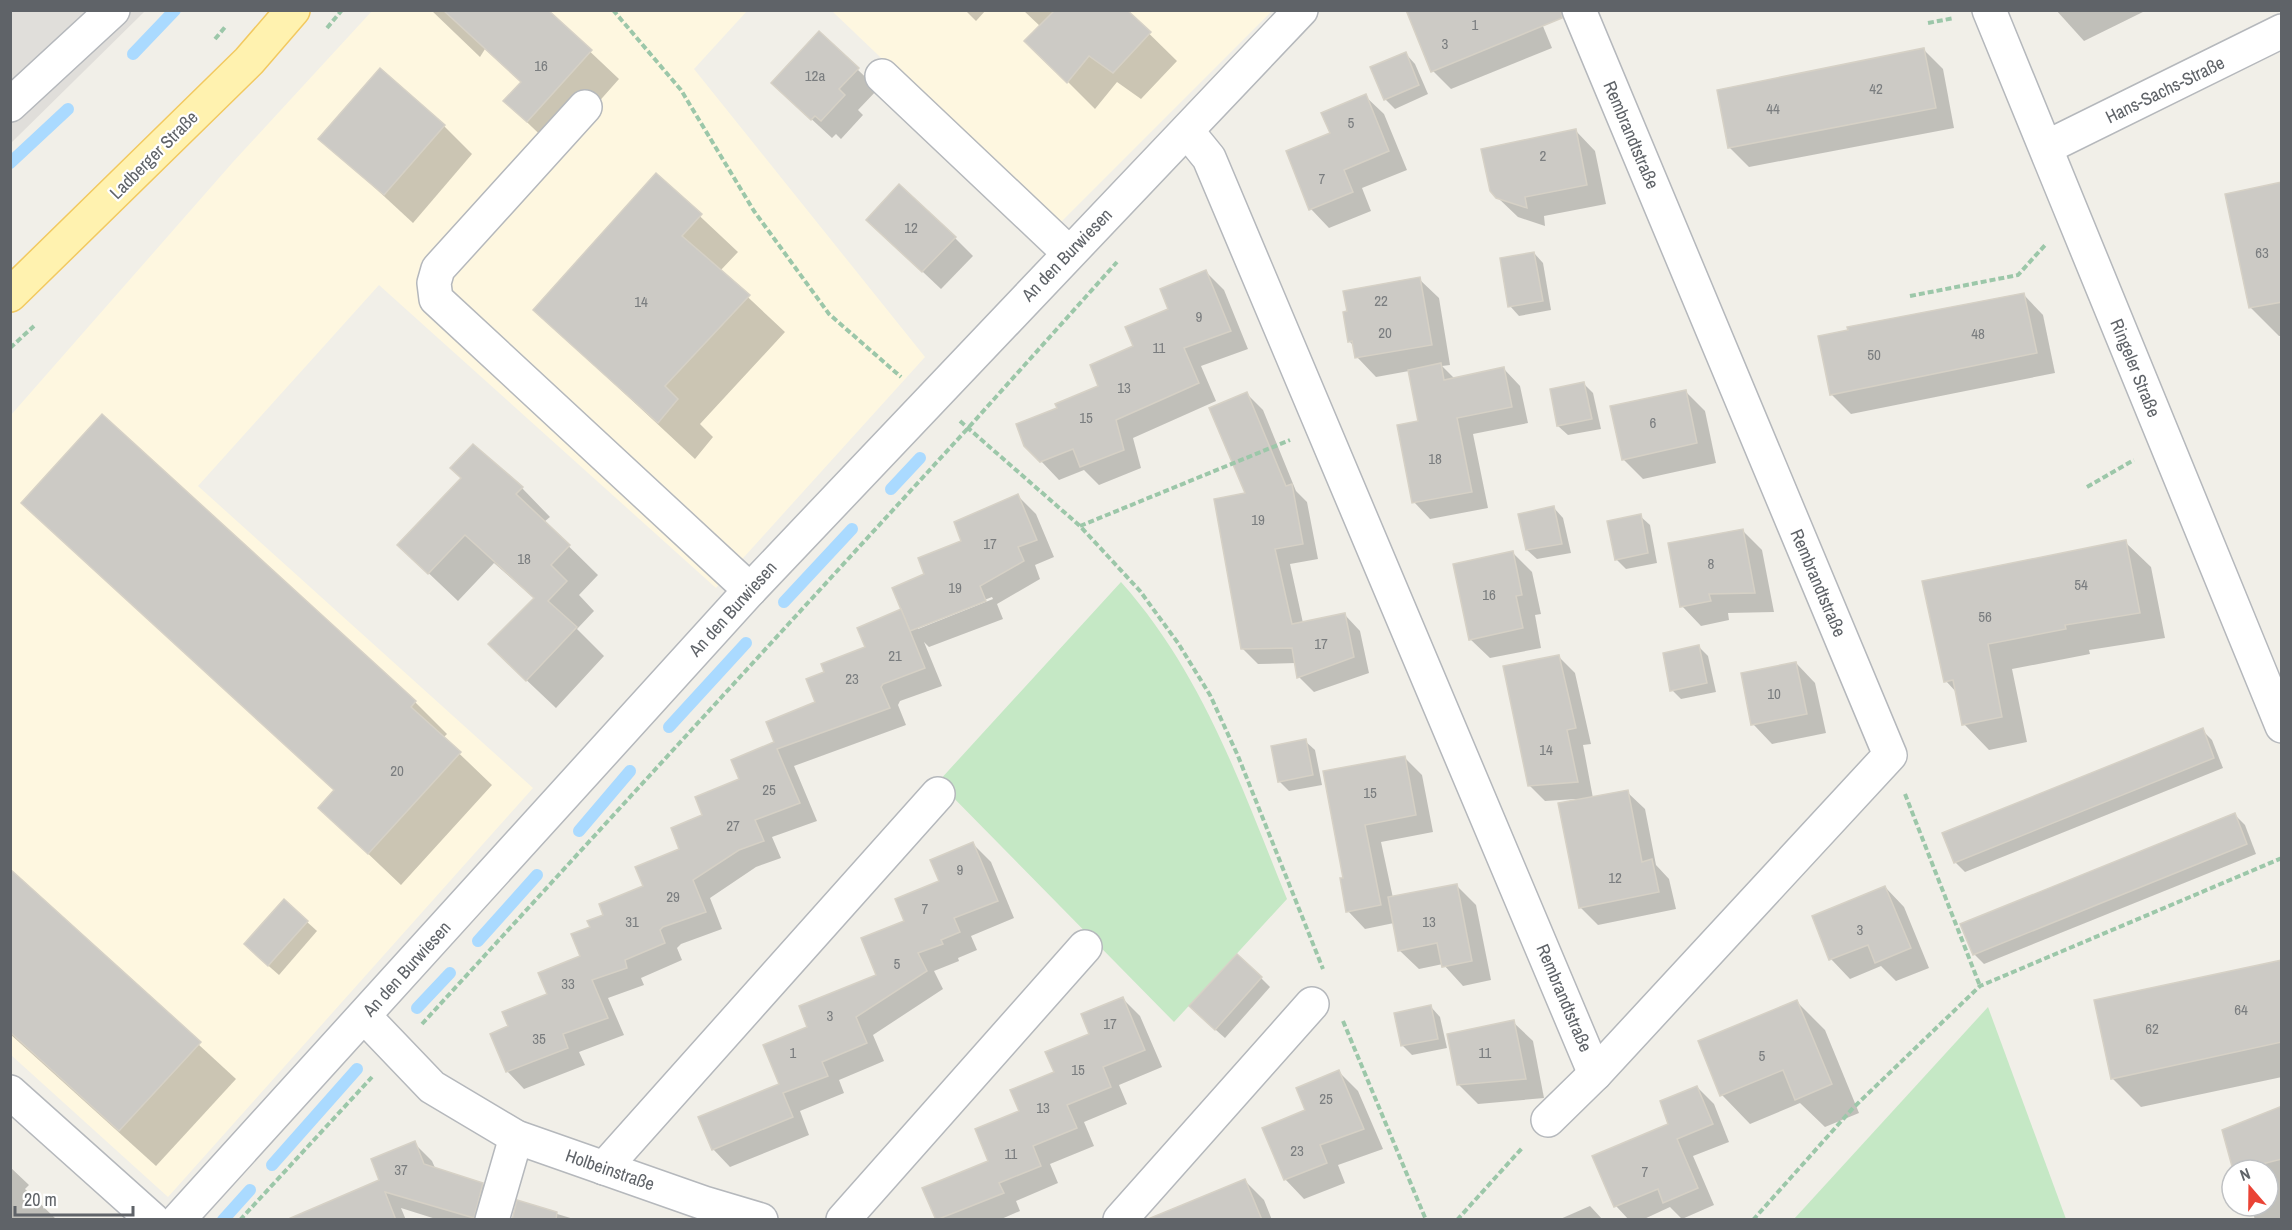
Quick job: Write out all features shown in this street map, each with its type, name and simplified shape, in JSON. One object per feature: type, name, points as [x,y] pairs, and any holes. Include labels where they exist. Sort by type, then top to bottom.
[{"type":"main road","name":"Ladberger Straße","points":[[10,295],[249,61],[293,10]]},
{"type":"street","points":[[10,105],[113,10]]},
{"type":"street","name":"An den Burwiesen","points":[[178,1220],[750,590],[928,400],[1301,10]]},
{"type":"street","name":"Rembrandtstraße","points":[[1548,1120],[1595,1074],[1890,755],[1579,10]]},
{"type":"street","name":"Ringeler Straße","points":[[1989,10],[2282,726]]},
{"type":"street","name":"Hans-Sachs-Straße","points":[[2047,147],[2282,31]]},
{"type":"street","points":[[882,76],[1069,253]]},
{"type":"street","points":[[585,107],[438,268],[434,283],[436,299],[750,590]]},
{"type":"street","name":"Rembrandtstraße","points":[[1187,131],[1209,158],[1324,426],[1595,1074]]},
{"type":"street","points":[[604,1168],[938,794]]},
{"type":"street","points":[[843,1220],[1085,947]]},
{"type":"street","points":[[1120,1220],[1326,1009]]},
{"type":"street","name":"Holbeinstraße","points":[[364,1016],[432,1087],[516,1137],[604,1168],[701,1211],[761,1220]]},
{"type":"street","points":[[10,1092],[153,1220]]},
{"type":"street","points":[[492,1220],[516,1137]]},
{"type":"path","points":[[613,10],[681,90],[754,211],[829,314],[928,400],[969,427],[1080,526],[1154,609],[1210,695],[1238,756],[1323,970]]},
{"type":"path","points":[[1910,296],[2018,275],[2060,228],[2076,221]]},
{"type":"path","points":[[240,1220],[969,427],[1124,254]]},
{"type":"path","points":[[1080,526],[1324,426]]},
{"type":"path","points":[[2087,487],[2166,443]]},
{"type":"path","points":[[1890,755],[1980,986]]},
{"type":"path","points":[[1753,1220],[1853,1108],[1980,986],[2282,858]]},
{"type":"path","points":[[1326,1009],[1426,1220]]},
{"type":"path","points":[[1457,1220],[1548,1120]]},
{"type":"shaded area","points":[[11,11],[145,11],[11,143]]},
{"type":"shaded area","points":[[372,11],[747,11],[694,69],[925,357],[716,588],[379,285],[198,486],[533,788],[168,1197],[11,1055],[11,415],[233,162]]},
{"type":"shaded area","points":[[832,11],[1272,11],[1057,226]]},
{"type":"green space","points":[[1121,582],[1150,617],[1175,654],[1218,733],[1287,899],[1174,1022],[938,782]]},
{"type":"green space","points":[[1988,1007],[2066,1219],[1794,1219]]},
{"type":"building","points":[[443,10],[548,10],[592,50],[527,122],[503,101],[521,82]]},
{"type":"building","points":[[1055,10],[1127,10],[1151,32],[1113,73],[1089,56],[1067,83],[1024,41]]},
{"type":"building","points":[[1406,10],[1561,10],[1562,18],[1431,72]]},
{"type":"building","points":[[819,31],[859,68],[839,89],[845,95],[821,121],[815,116],[811,120],[771,83]]},
{"type":"building","points":[[1924,48],[1936,108],[1728,148],[1717,90]]},
{"type":"building","points":[[1406,52],[1419,85],[1384,100],[1370,67]]},
{"type":"building","points":[[380,68],[445,125],[384,195],[318,139]]},
{"type":"building","points":[[1366,94],[1389,151],[1344,170],[1353,192],[1309,210],[1286,151],[1330,133],[1321,113]]},
{"type":"building","points":[[1576,129],[1587,185],[1525,197],[1527,208],[1496,198],[1490,191],[1481,149]]},
{"type":"building","points":[[656,173],[702,214],[682,236],[750,295],[665,386],[678,399],[658,423],[533,310]]},
{"type":"building","points":[[2282,182],[2282,302],[2249,308],[2225,194]]},
{"type":"building","points":[[899,184],[956,237],[922,272],[866,220]]},
{"type":"building","points":[[1534,252],[1543,301],[1508,307],[1500,258]]},
{"type":"building","points":[[1206,270],[1231,331],[1184,348],[1199,383],[1116,420],[1124,450],[1080,467],[1073,449],[1040,462],[1024,446],[1016,424],[1057,408],[1055,404],[1098,386],[1090,365],[1133,346],[1125,327],[1168,309],[1160,289]]},
{"type":"building","points":[[1420,277],[1432,345],[1355,358],[1352,341],[1348,342],[1343,312],[1347,311],[1343,291]]},
{"type":"building","points":[[2024,293],[2037,353],[1830,395],[1818,336],[1848,330],[1847,327]]},
{"type":"building","points":[[1441,363],[1444,380],[1504,367],[1512,407],[1457,418],[1472,492],[1412,503],[1397,425],[1418,421],[1408,370]]},
{"type":"building","points":[[1584,382],[1592,419],[1557,426],[1550,389]]},
{"type":"building","points":[[1686,390],[1697,443],[1622,460],[1610,406]]},
{"type":"building","points":[[1247,392],[1286,486],[1292,484],[1303,544],[1275,549],[1292,624],[1345,613],[1354,657],[1297,678],[1292,648],[1241,649],[1214,499],[1245,493],[1209,408]]},
{"type":"building","points":[[102,414],[416,701],[411,707],[461,752],[368,854],[318,808],[334,790],[21,503]]},
{"type":"building","points":[[473,444],[523,487],[516,494],[570,545],[551,565],[567,581],[548,601],[577,627],[526,681],[488,644],[534,598],[465,535],[428,574],[397,545],[461,478],[450,468]]},
{"type":"building","points":[[1018,494],[1037,540],[1018,547],[1024,561],[980,586],[986,601],[910,631],[892,588],[924,574],[918,558],[961,541],[954,522]]},
{"type":"building","points":[[1554,506],[1562,544],[1526,550],[1518,514]]},
{"type":"building","points":[[1641,514],[1648,553],[1615,560],[1607,521]]},
{"type":"building","points":[[1743,529],[1755,593],[1709,594],[1711,601],[1680,607],[1668,543]]},
{"type":"building","points":[[2126,540],[2140,613],[2065,625],[2066,629],[1988,644],[2002,717],[1962,725],[1953,680],[1944,682],[1922,581]]},
{"type":"building","points":[[1513,551],[1522,595],[1516,596],[1523,628],[1469,640],[1453,564]]},
{"type":"building","points":[[901,609],[925,668],[883,684],[881,687],[890,708],[777,749],[800,803],[755,820],[764,841],[739,850],[693,880],[706,912],[663,927],[660,930],[665,943],[625,960],[627,968],[592,980],[608,1018],[563,1034],[568,1048],[506,1072],[490,1034],[508,1026],[502,1012],[547,994],[538,973],[580,956],[571,934],[590,927],[587,921],[603,915],[599,904],[643,886],[635,867],[679,849],[671,828],[702,815],[695,797],[739,779],[731,760],[774,742],[766,722],[815,702],[806,679],[824,672],[821,664],[865,647],[857,628]]},
{"type":"building","points":[[1699,645],[1707,683],[1670,691],[1663,653]]},
{"type":"building","points":[[1559,655],[1576,728],[1567,730],[1578,782],[1528,786],[1503,666]]},
{"type":"building","points":[[1796,662],[1807,714],[1751,725],[1741,673]]},
{"type":"building","points":[[2203,728],[2214,758],[1954,863],[1942,833]]},
{"type":"building","points":[[1306,739],[1313,775],[1278,782],[1271,746]]},
{"type":"building","points":[[1405,756],[1416,815],[1365,825],[1381,905],[1346,912],[1340,878],[1343,878],[1323,771]]},
{"type":"building","points":[[1628,790],[1642,862],[1652,859],[1659,892],[1579,908],[1558,803]]},
{"type":"building","points":[[2235,813],[2247,844],[1973,955],[1960,924]]},
{"type":"building","points":[[973,842],[998,901],[954,918],[960,932],[941,940],[943,944],[918,953],[927,971],[856,1017],[867,1043],[822,1062],[828,1076],[783,1093],[793,1117],[712,1150],[698,1117],[779,1084],[763,1045],[807,1027],[799,1006],[876,975],[861,938],[904,921],[895,899],[939,881],[930,860]]},
{"type":"building","points":[[10,869],[201,1042],[119,1131],[10,1032]]},
{"type":"building","points":[[1457,884],[1472,961],[1442,967],[1437,943],[1398,951],[1388,897]]},
{"type":"building","points":[[1885,886],[1911,948],[1875,963],[1868,945],[1829,960],[1812,916]]},
{"type":"building","points":[[284,899],[308,921],[268,966],[244,944]]},
{"type":"building","points":[[1237,954],[1262,977],[1215,1030],[1189,1006]]},
{"type":"building","points":[[2282,960],[2282,1042],[2111,1079],[2094,1000]]},
{"type":"building","points":[[1123,997],[1145,1050],[1103,1067],[1111,1087],[1067,1105],[1077,1128],[1033,1146],[1041,1166],[999,1183],[1004,1193],[936,1220],[922,1188],[988,1161],[975,1129],[1019,1111],[1010,1090],[1054,1072],[1045,1052],[1089,1034],[1081,1014]]},
{"type":"building","points":[[1797,1000],[1832,1084],[1795,1100],[1783,1070],[1720,1096],[1698,1041]]},
{"type":"building","points":[[1431,1005],[1438,1039],[1401,1046],[1394,1013]]},
{"type":"building","points":[[1514,1020],[1526,1079],[1457,1085],[1447,1034]]},
{"type":"building","points":[[1339,1070],[1364,1129],[1320,1145],[1327,1163],[1284,1180],[1262,1128],[1305,1110],[1296,1088]]},
{"type":"building","points":[[1697,1086],[1713,1124],[1677,1139],[1698,1188],[1663,1203],[1658,1189],[1614,1207],[1592,1156],[1668,1124],[1660,1101]]},
{"type":"building","points":[[2282,1106],[2282,1159],[2230,1158],[2222,1130]]},
{"type":"building","points":[[415,1141],[424,1164],[483,1183],[474,1218],[385,1192],[396,1220],[286,1220],[379,1180],[371,1159]]},
{"type":"building","points":[[1245,1179],[1262,1220],[1148,1219]]},
{"type":"building","points":[[517,1200],[557,1212],[556,1220],[512,1220]]},
{"type":"waterway","points":[[133,54],[175,10]]},
{"type":"waterway","points":[[10,163],[68,109]]},
{"type":"waterway","points":[[891,489],[920,458]]},
{"type":"waterway","points":[[784,602],[852,529]]},
{"type":"waterway","points":[[669,727],[746,643]]},
{"type":"waterway","points":[[579,831],[630,771]]},
{"type":"waterway","points":[[478,941],[537,875]]},
{"type":"waterway","points":[[417,1008],[450,973]]},
{"type":"waterway","points":[[272,1165],[357,1069]]},
{"type":"waterway","points":[[223,1220],[250,1190]]}]
